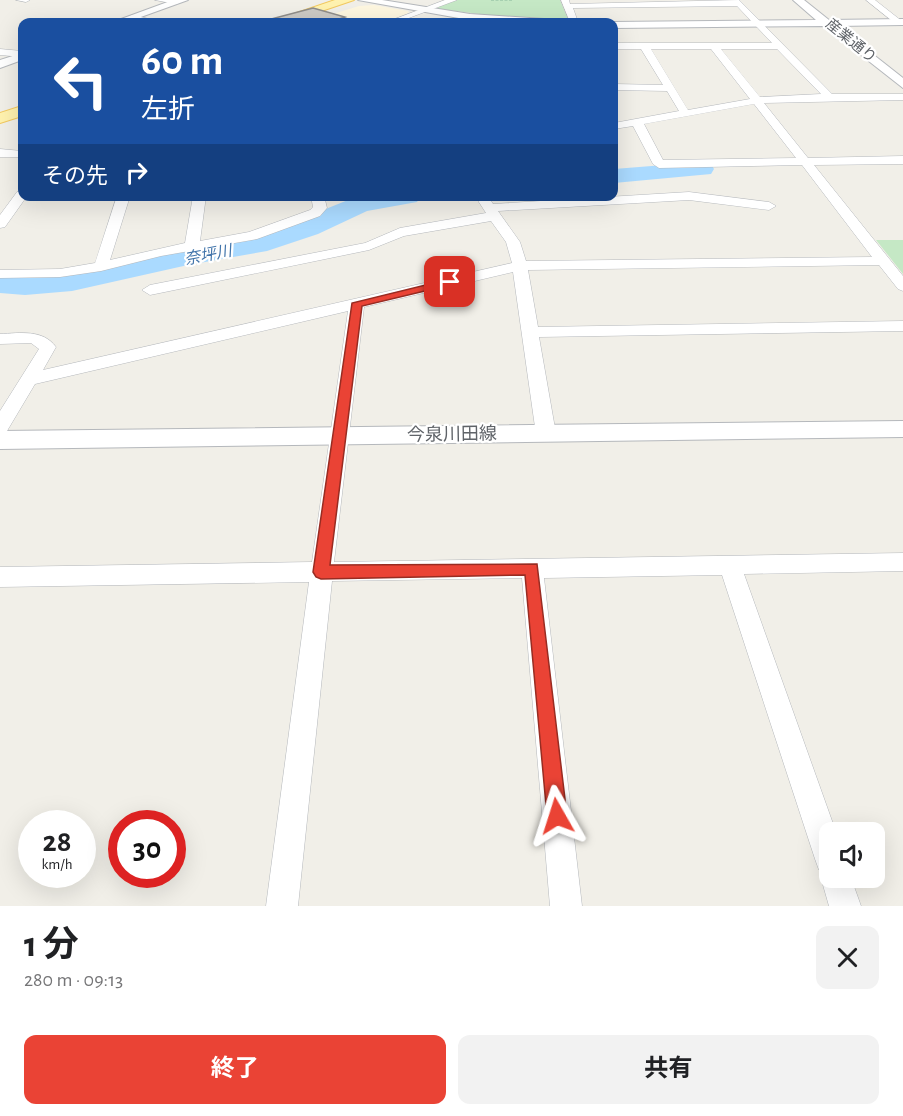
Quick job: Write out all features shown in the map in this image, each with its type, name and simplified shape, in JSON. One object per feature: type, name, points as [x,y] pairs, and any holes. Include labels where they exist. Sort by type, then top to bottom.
[{"type":"main road","points":[[290,18],[348,0]]},
{"type":"main road","points":[[307,18],[363,0]]},
{"type":"main road","points":[[0,112],[18,106]]},
{"type":"main road","points":[[0,118],[18,112]]},
{"type":"street","points":[[20,0],[26,0]]},
{"type":"street","points":[[159,0],[179,1]]},
{"type":"street","points":[[363,0],[424,10],[504,18]]},
{"type":"street","points":[[402,18],[453,0]]},
{"type":"street","name":"産業通り","points":[[798,0],[903,84]]},
{"type":"street","name":"産業通り","points":[[811,0],[844,23],[903,72]]},
{"type":"street","points":[[870,0],[901,22]]},
{"type":"street","points":[[132,18],[179,1]]},
{"type":"street","points":[[572,18],[566,3],[737,2],[828,96]]},
{"type":"street","points":[[618,24],[901,22]]},
{"type":"street","points":[[618,46],[781,46]]},
{"type":"street","points":[[714,46],[903,286]]},
{"type":"street","points":[[645,47],[685,113]]},
{"type":"street","points":[[0,52],[18,54]]},
{"type":"street","points":[[0,64],[18,57]]},
{"type":"street","points":[[618,87],[670,88]]},
{"type":"street","points":[[618,125],[757,100],[828,96],[903,97]]},
{"type":"street","points":[[637,122],[659,164],[708,162],[717,173],[903,160]]},
{"type":"street","points":[[0,153],[18,154]]},
{"type":"street","points":[[809,166],[903,171]]},
{"type":"street","points":[[0,196],[18,196]]},
{"type":"street","points":[[618,200],[689,196],[769,206]]},
{"type":"street","points":[[0,224],[18,201]]},
{"type":"street","points":[[101,267],[122,201]]},
{"type":"street","points":[[192,247],[199,201]]},
{"type":"street","points":[[0,274],[60,273],[101,267],[252,236],[315,213],[320,208],[318,201]]},
{"type":"street","points":[[150,290],[369,246],[400,231],[489,206],[589,201]]},
{"type":"street","points":[[489,206],[513,242],[520,266],[546,434]]},
{"type":"street","points":[[29,379],[520,266],[883,261]]},
{"type":"street","points":[[282,906],[321,572],[357,303]]},
{"type":"street","points":[[531,332],[903,326]]},
{"type":"street","points":[[0,339],[34,338],[48,347],[0,426]]},
{"type":"street","name":"今泉川田線","points":[[0,440],[903,429]]},
{"type":"street","points":[[0,578],[903,562]]},
{"type":"street","points":[[730,565],[819,827]]},
{"type":"street","points":[[532,568],[566,906]]},
{"type":"street","points":[[839,888],[845,906]]},
{"type":"path","points":[[491,0],[512,0]]},
{"type":"shaded area","points":[[374,5],[409,13],[395,18],[320,18],[359,6]]},
{"type":"green space","points":[[456,0],[560,0],[568,18],[512,18],[439,9],[438,7]]},
{"type":"green space","points":[[876,240],[903,240],[903,274]]},
{"type":"building","points":[[313,8],[345,17],[342,18],[275,18]]},
{"type":"waterway","name":"奈坪川","points":[[618,176],[702,169]]},
{"type":"waterway","name":"奈坪川","points":[[0,284],[25,286],[72,282],[188,256],[267,243],[308,228],[360,204],[378,201]]},
{"type":"route","points":[[450,282],[357,303],[321,572],[532,568],[557,816]]}]
